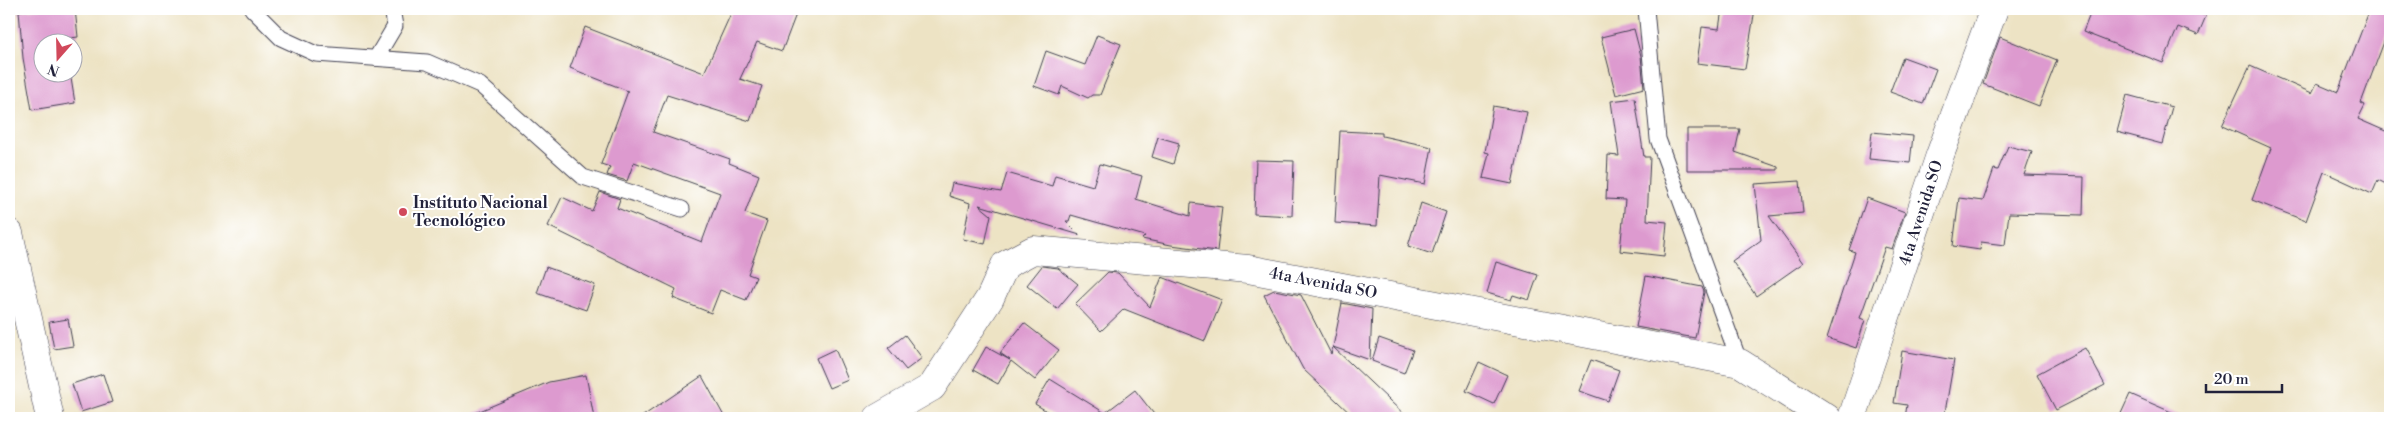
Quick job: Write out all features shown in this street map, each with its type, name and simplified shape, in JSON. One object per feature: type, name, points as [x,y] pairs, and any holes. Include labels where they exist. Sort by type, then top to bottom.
[{"type":"street","name":"4ta Avenida SO","points":[[1852,418],[1940,155],[1994,9]]},
{"type":"street","points":[[9,233],[50,418]]},
{"type":"street","name":"4ta Avenida SO","points":[[878,418],[932,387],[990,298],[1005,265],[1033,250],[1248,268],[1740,363],[1827,418]]},
{"type":"lane","points":[[252,9],[281,38],[316,54],[427,62],[480,85],[583,177],[682,209]]},
{"type":"lane","points":[[376,58],[395,26],[392,9]]},
{"type":"lane","points":[[1646,9],[1658,139],[1740,363]]},
{"type":"building","points":[[75,9],[77,32],[32,32],[32,82],[72,82],[75,103],[32,110],[23,58],[19,11]]},
{"type":"building","points":[[733,9],[798,9],[782,51],[757,42],[740,79],[762,86],[750,121],[667,95],[653,132],[730,159],[729,163],[759,175],[745,213],[767,221],[748,274],[756,277],[746,300],[720,290],[711,313],[673,298],[676,289],[548,226],[562,197],[592,211],[600,192],[620,199],[617,208],[702,242],[720,193],[634,162],[627,181],[607,175],[610,167],[601,164],[628,91],[570,68],[585,27],[704,73]]},
{"type":"building","points":[[1722,9],[1755,9],[1745,69],[1697,63],[1702,27],[1719,29]]},
{"type":"building","points":[[2092,9],[2187,9],[2206,16],[2198,35],[2178,27],[2163,63],[2083,32]]},
{"type":"building","points":[[2370,9],[2390,9],[2390,26],[2361,103],[2365,105],[2358,119],[2390,133],[2390,186],[2378,180],[2372,194],[2324,172],[2306,221],[2252,200],[2271,148],[2222,126],[2250,66],[2312,93],[2317,83],[2338,92]]},
{"type":"building","points":[[1634,29],[1641,56],[1644,88],[1616,95],[1601,37]]},
{"type":"building","points":[[1097,35],[1121,44],[1100,95],[1092,95],[1088,98],[1062,86],[1059,95],[1034,86],[1046,51],[1085,65]]},
{"type":"building","points":[[2000,37],[2057,60],[2039,106],[1983,84]]},
{"type":"building","points":[[1903,57],[1936,69],[1923,104],[1890,92]]},
{"type":"building","points":[[2127,95],[2172,107],[2162,144],[2117,132]]},
{"type":"building","points":[[1635,98],[1644,157],[1650,157],[1647,220],[1667,222],[1664,256],[1620,251],[1625,200],[1606,199],[1608,155],[1619,156],[1611,101]]},
{"type":"building","points":[[1493,106],[1527,112],[1512,184],[1483,178],[1489,153],[1485,152]]},
{"type":"building","points":[[1687,129],[1740,129],[1735,152],[1778,167],[1778,170],[1687,170]]},
{"type":"building","points":[[1340,131],[1382,133],[1382,136],[1432,147],[1425,184],[1380,175],[1377,226],[1335,223]]},
{"type":"building","points":[[1872,132],[1913,136],[1910,163],[1869,159]]},
{"type":"building","points":[[1158,137],[1179,143],[1173,164],[1152,157]]},
{"type":"building","points":[[2008,146],[2032,152],[2024,175],[2084,177],[2083,215],[2009,213],[2005,245],[1981,242],[1980,250],[1953,246],[1959,198],[1983,201],[1994,169],[1998,170]]},
{"type":"building","points":[[1256,160],[1294,161],[1292,216],[1254,214]]},
{"type":"building","points":[[1100,164],[1142,176],[1136,199],[1190,216],[1191,203],[1222,207],[1217,251],[1142,239],[1145,236],[1071,215],[1069,221],[1066,221],[1080,235],[979,205],[991,215],[985,244],[963,239],[970,203],[949,196],[952,183],[1001,192],[1007,173],[1052,186],[1055,175],[1093,186]]},
{"type":"building","points":[[1800,181],[1803,213],[1769,216],[1803,263],[1756,296],[1732,261],[1761,240],[1755,184]]},
{"type":"building","points":[[1867,198],[1905,212],[1892,249],[1885,247],[1860,318],[1865,320],[1856,348],[1827,338],[1855,252],[1849,250]]},
{"type":"building","points":[[1421,203],[1446,212],[1432,254],[1408,246]]},
{"type":"building","points":[[1496,262],[1538,275],[1529,300],[1513,295],[1511,300],[1487,293]]},
{"type":"building","points":[[1042,266],[1058,268],[1078,284],[1057,309],[1027,285]]},
{"type":"building","points":[[546,267],[595,285],[586,310],[537,293]]},
{"type":"building","points":[[1108,272],[1118,273],[1150,307],[1162,277],[1222,300],[1205,341],[1124,309],[1101,331],[1075,304]]},
{"type":"building","points":[[1646,276],[1702,287],[1704,292],[1695,338],[1636,327]]},
{"type":"building","points":[[1274,290],[1301,295],[1331,354],[1333,347],[1408,418],[1355,418],[1303,369],[1264,295]]},
{"type":"building","points":[[1342,303],[1372,309],[1370,360],[1333,347]]},
{"type":"building","points":[[68,319],[73,346],[54,349],[49,322]]},
{"type":"building","points":[[1024,323],[1059,350],[1035,380],[1011,361],[998,384],[973,370],[986,347],[1010,360],[1000,353]]},
{"type":"building","points":[[905,335],[922,358],[906,370],[888,348]]},
{"type":"building","points":[[1379,338],[1413,350],[1404,373],[1372,361]]},
{"type":"building","points":[[2085,348],[2105,385],[2056,410],[2037,374]]},
{"type":"building","points":[[835,349],[848,380],[829,388],[816,358]]},
{"type":"building","points":[[1902,351],[1954,360],[1944,418],[1905,418],[1907,405],[1894,403]]},
{"type":"building","points":[[1591,360],[1619,370],[1608,401],[1579,391]]},
{"type":"building","points":[[1479,362],[1507,375],[1494,404],[1466,391]]},
{"type":"building","points":[[103,374],[112,402],[81,412],[72,384]]},
{"type":"building","points":[[586,375],[594,418],[463,418],[549,382]]},
{"type":"building","points":[[702,376],[725,418],[640,418]]},
{"type":"building","points":[[1050,379],[1105,413],[1135,390],[1157,418],[1058,418],[1035,404]]},
{"type":"building","points":[[2130,394],[2185,418],[2119,418]]},
{"type":"place","name":"Instituto Nacional Tecnológico","points":[[403,212]]}]
